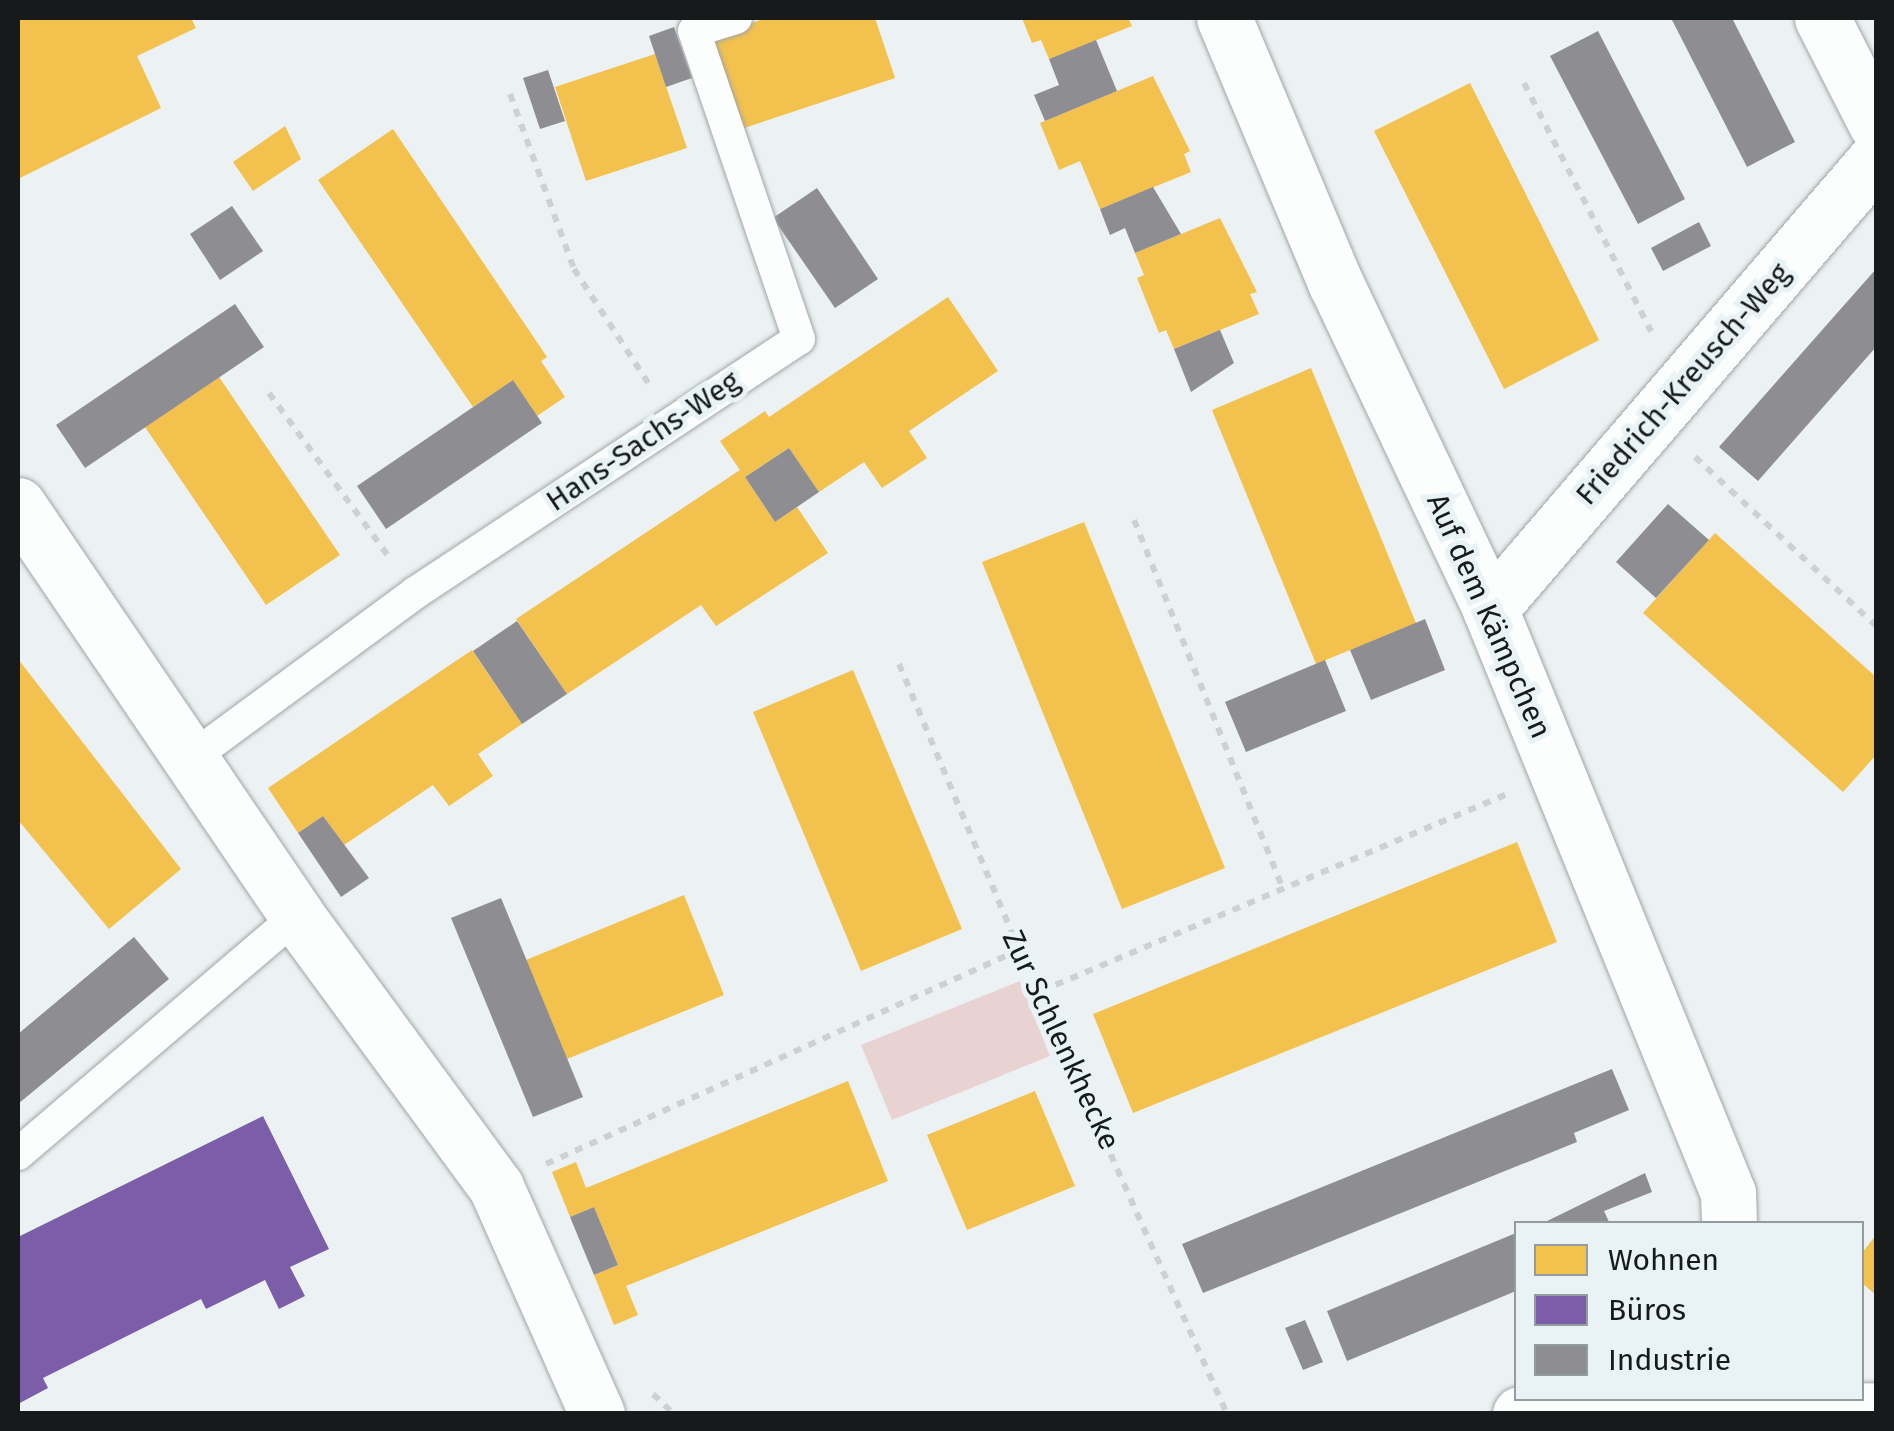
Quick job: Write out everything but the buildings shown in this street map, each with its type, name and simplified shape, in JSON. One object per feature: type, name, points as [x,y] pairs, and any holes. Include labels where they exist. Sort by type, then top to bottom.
[{"type":"street","name":"Auf dem Kämpchen","points":[[1224,18],[1336,284],[1490,610],[1728,1192],[1730,1221]]},
{"type":"street","points":[[1822,18],[1876,124]]},
{"type":"street","name":"Friedrich-Kreusch-Weg","points":[[1490,610],[1876,159]]},
{"type":"street","points":[[18,505],[297,916],[496,1186],[550,1296],[597,1414]]},
{"type":"street","points":[[1520,1414],[1741,1407],[1876,1410]]},
{"type":"lane","name":"Hans-Sachs-Weg","points":[[190,759],[415,594],[798,339],[694,31],[736,18]]},
{"type":"lane","points":[[18,1154],[297,916]]},
{"type":"path","points":[[1524,83],[1667,403],[1876,626]]},
{"type":"path","points":[[510,94],[574,269],[672,420]]},
{"type":"path","points":[[269,393],[415,594]]},
{"type":"path","points":[[1134,520],[1283,889]]},
{"type":"path","name":"Zur Schlenkhecke","points":[[899,664],[1018,950],[1041,991],[1228,1414]]},
{"type":"path","points":[[1041,991],[1556,773]]},
{"type":"path","points":[[496,1186],[1018,950]]},
{"type":"shaded area","points":[[1020,981],[1050,1056],[892,1120],[861,1045]]}]
